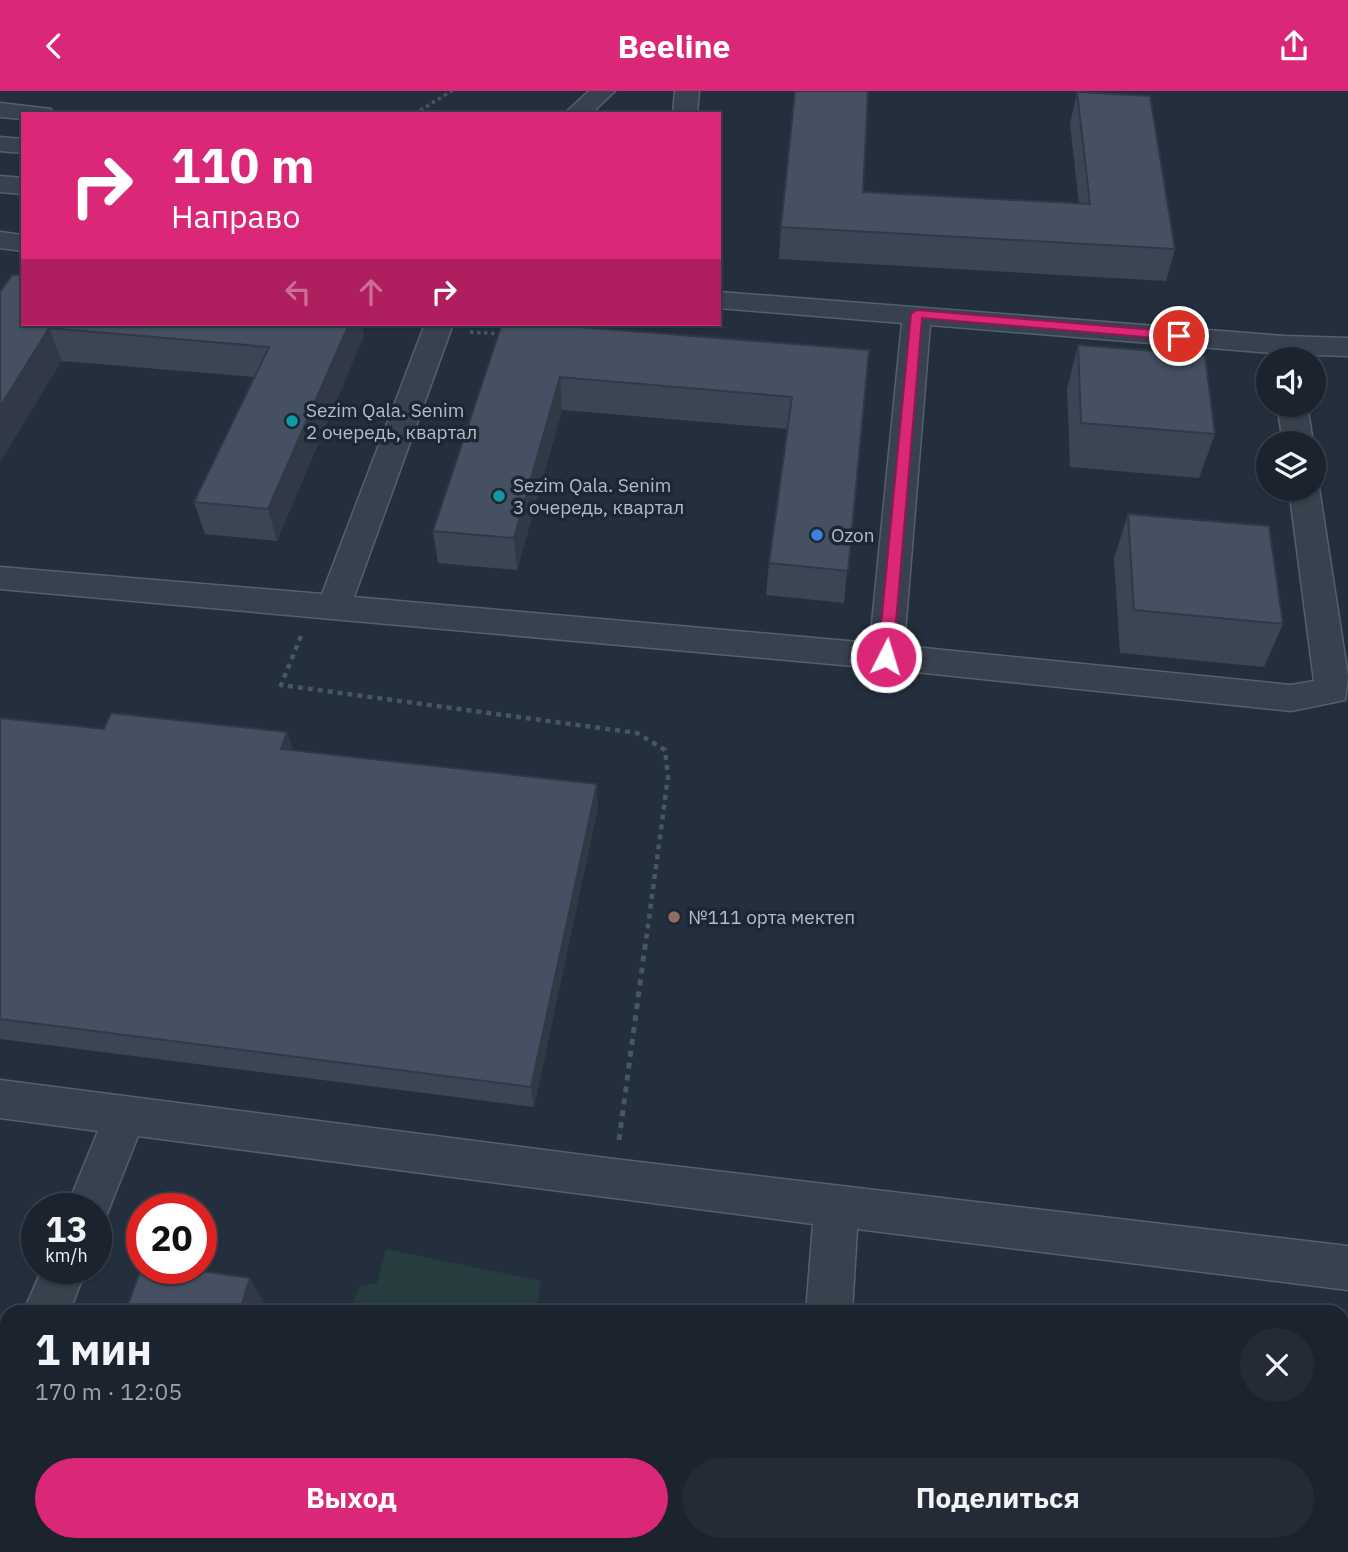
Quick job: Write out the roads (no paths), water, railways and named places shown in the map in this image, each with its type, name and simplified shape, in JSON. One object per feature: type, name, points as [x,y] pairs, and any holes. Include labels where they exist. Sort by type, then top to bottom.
[{"type":"lane","points":[[31,112],[51,91]]},
{"type":"lane","points":[[578,112],[603,91]]},
{"type":"lane","points":[[685,112],[687,91]]},
{"type":"lane","points":[[0,110],[21,112]]},
{"type":"lane","points":[[0,144],[21,146]]},
{"type":"lane","points":[[0,184],[21,186]]},
{"type":"lane","points":[[721,300],[917,314],[1256,349]]},
{"type":"lane","points":[[886,657],[917,314]]},
{"type":"lane","points":[[323,606],[438,326]]},
{"type":"lane","points":[[1326,349],[1348,348]]},
{"type":"lane","points":[[0,578],[886,657],[1291,698],[1332,691],[1306,501]]},
{"type":"lane","points":[[0,1099],[836,1207],[1348,1268]]},
{"type":"lane","points":[[94,1193],[126,1114]]},
{"type":"lane","points":[[829,1305],[836,1207]]},
{"type":"lane","points":[[49,1305],[58,1284]]},
{"type":"place","name":"Sezim Qala. Senim 2 очередь, квартал","points":[[292,421]]},
{"type":"place","name":"Sezim Qala. Senim 3 очередь, квартал","points":[[499,496]]},
{"type":"place","name":"Ozon","points":[[817,535]]},
{"type":"place","name":"№111 орта мектеп","points":[[674,917]]}]
